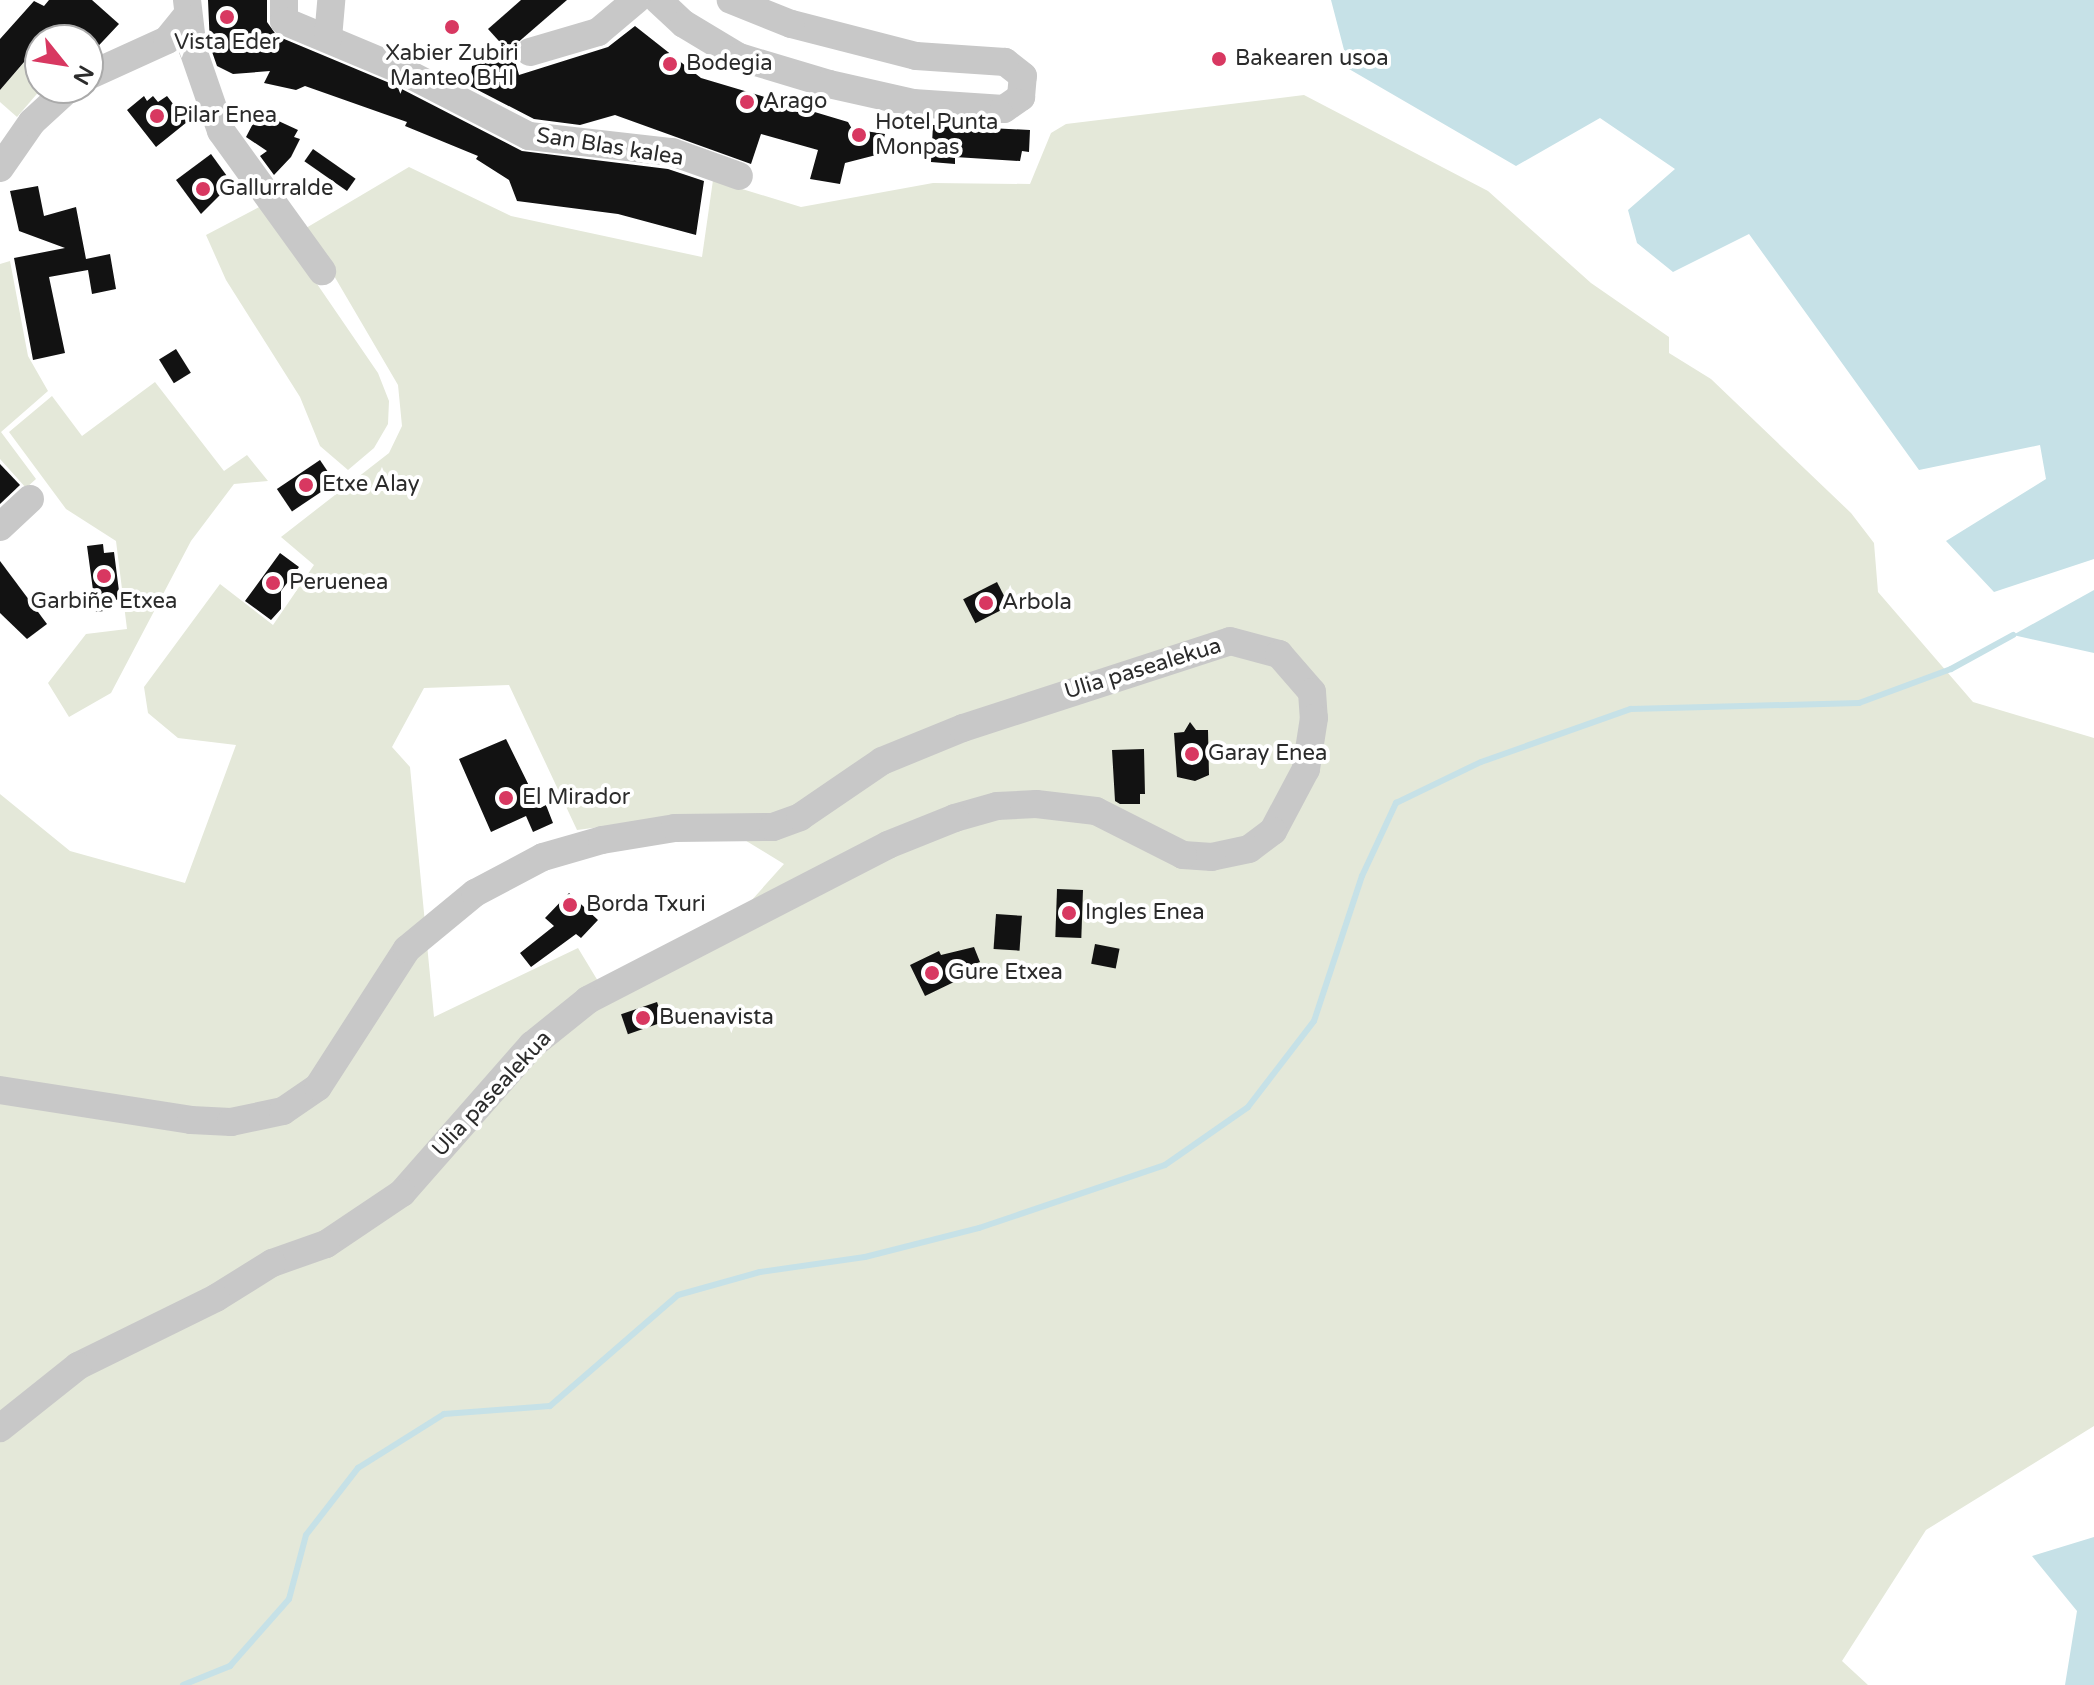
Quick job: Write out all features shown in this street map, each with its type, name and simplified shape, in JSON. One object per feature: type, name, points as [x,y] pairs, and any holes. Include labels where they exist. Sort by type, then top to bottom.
[{"type":"street","name":"San Blas kalea","points":[[284,0],[284,21],[328,38],[529,136],[672,152],[739,176]]},
{"type":"street","points":[[328,38],[331,0]]},
{"type":"street","points":[[530,52],[598,32],[636,0]]},
{"type":"street","points":[[658,0],[703,37],[739,57],[913,103],[1004,109],[1021,97],[1023,76],[1005,62],[916,56],[791,24],[730,0],[725,24],[703,37]]},
{"type":"street","points":[[104,69],[167,40],[186,9]]},
{"type":"street","points":[[186,9],[221,131],[322,271]]},
{"type":"street","points":[[0,168],[32,122],[52,104]]},
{"type":"street","points":[[0,527],[30,499]]},
{"type":"street","name":"Ulia pasealekua","points":[[0,1090],[191,1120],[231,1122],[283,1111],[318,1087],[407,949],[475,893],[543,857],[602,840],[675,828],[773,827],[800,817],[882,761],[949,733],[1230,641],[1279,654],[1312,692],[1314,718],[1306,769],[1281,819],[1249,849],[1212,857],[1183,855],[1096,811],[1036,804],[983,810],[888,845],[588,1000],[532,1045],[396,1196],[326,1244],[272,1263],[216,1298],[78,1366],[0,1428]]},
{"type":"shaded area","points":[[24,62],[24,104],[28,104],[17,117],[0,102],[0,90]]},
{"type":"shaded area","points":[[1304,95],[1488,191],[1591,283],[1669,337],[1669,353],[1711,379],[1851,513],[1874,543],[1878,592],[1973,702],[2094,738],[2094,1426],[1926,1530],[1842,1661],[1868,1685],[0,1685],[0,794],[70,851],[185,883],[236,745],[178,738],[148,713],[144,687],[220,584],[273,625],[314,565],[281,537],[389,453],[402,426],[398,385],[306,228],[409,167],[511,216],[702,257],[713,180],[801,207],[933,183],[1030,184],[1051,133],[1066,124]],"holes":[[[509,685],[577,830],[702,814],[784,864],[742,911],[607,996],[578,948],[434,1017],[410,767],[392,747],[424,688]]]},
{"type":"shaded area","points":[[263,205],[378,373],[389,401],[388,424],[374,448],[348,470],[320,446],[300,397],[226,280],[206,235]]},
{"type":"shaded area","points":[[10,261],[28,356],[48,391],[1,432],[36,479],[26,488],[0,459],[0,264]]},
{"type":"shaded area","points":[[155,382],[224,471],[247,455],[268,481],[234,484],[191,541],[111,693],[69,717],[48,683],[86,634],[127,629],[116,541],[66,509],[9,432],[52,396],[82,436]]},
{"type":"water","points":[[1331,0],[2094,0],[2094,559],[1994,592],[1946,541],[2046,479],[2040,445],[1919,470],[1749,234],[1673,272],[1637,243],[1628,210],[1675,169],[1600,118],[1516,166],[1349,69]]},
{"type":"water","points":[[2094,590],[2094,653],[2013,635]]},
{"type":"water","points":[[2094,1537],[2094,1685],[2065,1685],[2077,1611],[2032,1556]]},
{"type":"building","points":[[49,0],[92,0],[119,24],[104,40],[104,24],[24,24],[24,62],[0,90],[0,39],[34,1],[44,6]]},
{"type":"building","points":[[208,0],[267,0],[267,22],[277,36],[392,84],[522,151],[668,169],[704,181],[696,235],[618,214],[517,201],[509,180],[476,159],[478,156],[405,126],[407,122],[305,86],[296,90],[264,83],[270,71],[233,74],[217,66],[210,46]]},
{"type":"building","points":[[521,0],[567,0],[508,51],[488,29]]},
{"type":"building","points":[[635,26],[701,78],[848,122],[852,129],[885,134],[880,154],[845,163],[840,184],[810,179],[818,150],[761,134],[751,164],[615,115],[580,125],[534,119],[470,86],[472,66],[513,54],[519,75],[608,47]]},
{"type":"building","name":"Pilar Enea","points":[[144,96],[147,101],[153,96],[158,102],[167,96],[187,122],[156,147],[127,110]]},
{"type":"building","points":[[259,112],[298,130],[294,137],[300,139],[291,157],[274,175],[260,156],[267,151],[246,137]]},
{"type":"building","points":[[933,125],[1030,130],[1029,152],[1022,151],[1020,161],[955,157],[955,164],[931,162]]},
{"type":"building","points":[[313,149],[356,179],[347,191],[304,161]]},
{"type":"building","name":"Gallurralde","points":[[211,154],[232,183],[201,214],[176,180]]},
{"type":"building","points":[[38,186],[44,216],[76,207],[86,259],[110,254],[116,289],[92,294],[88,270],[49,277],[65,353],[33,360],[14,258],[65,248],[19,231],[10,191]]},
{"type":"building","points":[[176,349],[191,373],[174,383],[159,360]]},
{"type":"building","name":"Etxe Alay","points":[[320,460],[335,482],[292,511],[277,489]]},
{"type":"building","points":[[0,464],[20,485],[0,504]]},
{"type":"building","name":"Garbiñe Etxea","points":[[103,544],[104,553],[114,552],[120,599],[110,601],[111,610],[96,612],[87,546]]},
{"type":"building","name":"Peruenea","points":[[280,553],[299,567],[281,591],[281,609],[271,620],[245,601]]},
{"type":"building","points":[[0,561],[47,624],[27,639],[0,613]]},
{"type":"building","name":"Arbola","points":[[997,582],[1009,606],[975,623],[963,599]]},
{"type":"building","name":"Garay Enea","points":[[1190,722],[1196,730],[1208,730],[1209,775],[1195,781],[1177,777],[1174,733],[1184,732]]},
{"type":"building","name":"El Mirador","points":[[506,739],[540,808],[546,805],[553,823],[533,832],[526,816],[491,832],[459,759]]},
{"type":"building","points":[[1144,749],[1145,794],[1140,794],[1140,804],[1120,804],[1115,801],[1112,750]]},
{"type":"building","name":"Ingles Enea","points":[[1057,889],[1083,890],[1081,938],[1055,937]]},
{"type":"building","name":"Borda Txuri","points":[[569,893],[598,920],[581,938],[576,934],[531,967],[520,953],[554,926],[545,918]]},
{"type":"building","name":"Ingles Enea","points":[[996,914],[1022,916],[1019,951],[994,949]]},
{"type":"building","points":[[1095,944],[1120,949],[1116,968],[1091,964]]},
{"type":"building","name":"Gure Etxea","points":[[974,947],[980,962],[950,973],[954,982],[925,996],[910,965],[939,951],[941,955]]},
{"type":"building","name":"Buenavista","points":[[657,1002],[664,1022],[628,1034],[621,1014]]},
{"type":"waterway","points":[[183,1685],[230,1666],[289,1599],[306,1535],[358,1468],[444,1414],[550,1406],[678,1295],[760,1272],[865,1257],[979,1228],[1165,1165],[1248,1107],[1314,1021],[1362,876],[1396,803],[1481,762],[1631,709],[1859,703],[1951,669],[2013,635]]},
{"type":"place","name":"Vista Eder","points":[[227,17]]},
{"type":"place","name":"Xabier Zubiri Manteo BHI","points":[[452,27]]},
{"type":"place","name":"Bakearen usoa","points":[[1219,59]]},
{"type":"place","name":"Bodegia","points":[[670,64]]},
{"type":"place","name":"Arago","points":[[747,102]]},
{"type":"place","name":"Pilar Enea","points":[[157,116]]},
{"type":"place","name":"Hotel Punta Monpas","points":[[859,135]]},
{"type":"place","name":"Gallurralde","points":[[203,189]]},
{"type":"place","name":"Etxe Alay","points":[[306,485]]},
{"type":"place","name":"Garbiñe Etxea","points":[[104,576]]},
{"type":"place","name":"Peruenea","points":[[273,583]]},
{"type":"place","name":"Arbola","points":[[986,603]]},
{"type":"place","name":"Garay Enea","points":[[1192,754]]},
{"type":"place","name":"El Mirador","points":[[506,798]]},
{"type":"place","name":"Borda Txuri","points":[[570,905]]},
{"type":"place","name":"Ingles Enea","points":[[1069,913]]},
{"type":"place","name":"Gure Etxea","points":[[932,973]]},
{"type":"place","name":"Buenavista","points":[[643,1018]]}]
